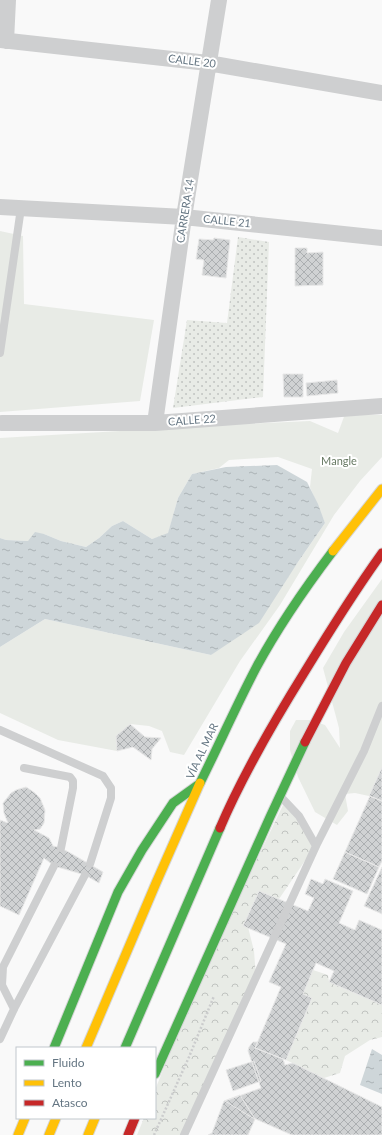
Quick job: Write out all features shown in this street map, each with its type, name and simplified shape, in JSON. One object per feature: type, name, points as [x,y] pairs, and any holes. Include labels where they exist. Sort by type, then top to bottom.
[{"type":"main road","name":"VÍA AL MAR","points":[[86,1047],[188,810],[218,744],[257,667],[302,593],[354,523],[382,489]]},
{"type":"main road","points":[[125,1047],[234,795],[280,714],[354,592],[382,553]]},
{"type":"main road","points":[[156,1072],[279,796],[329,692],[382,605]]},
{"type":"main road","points":[[54,1047],[118,892],[142,850],[173,803],[200,784]]},
{"type":"main road","points":[[18,1135],[25,1119]]},
{"type":"main road","points":[[48,1135],[56,1119]]},
{"type":"main road","points":[[88,1135],[95,1119]]},
{"type":"main road","points":[[128,1135],[135,1119]]},
{"type":"street","points":[[3,41],[8,0]]},
{"type":"street","name":"CARRERA 14","points":[[155,422],[184,216],[219,0]]},
{"type":"street","name":"CALLE 20","points":[[3,41],[208,63],[382,93]]},
{"type":"street","name":"CALLE 21","points":[[0,207],[184,216],[382,238]]},
{"type":"street","name":"CALLE 22","points":[[2,423],[155,422],[382,406]]},
{"type":"lane","points":[[0,353],[20,208]]},
{"type":"lane","points":[[184,1135],[316,846],[364,751],[382,706]]},
{"type":"lane","points":[[0,730],[103,776],[111,788],[111,798],[90,864]]},
{"type":"lane","points":[[24,768],[70,777],[73,781],[73,788],[61,848]]},
{"type":"lane","points":[[279,796],[299,816],[316,846]]},
{"type":"lane","points":[[14,1009],[2,985],[3,967],[54,866]]},
{"type":"lane","points":[[0,1039],[14,1009],[85,875]]},
{"type":"green space","points":[[0,231],[23,236],[24,304],[154,320],[140,401],[0,412]]},
{"type":"green space","points":[[238,237],[269,242],[263,397],[173,408],[187,320],[227,323]]},
{"type":"green space","name":"Mangle","points":[[345,414],[382,415],[382,457],[360,481],[334,515],[280,605],[240,661],[184,755],[170,752],[162,731],[149,726],[130,724],[117,751],[58,740],[0,713],[0,647],[45,619],[211,655],[298,562],[325,523],[310,487],[312,469],[278,457],[229,460],[219,468],[192,474],[178,498],[168,534],[152,539],[123,521],[112,526],[86,547],[61,541],[44,534],[28,541],[6,540],[0,538],[0,438],[310,421],[338,433]]},
{"type":"green space","points":[[382,579],[382,767],[369,796],[355,793],[345,794],[348,811],[337,825],[315,812],[298,777],[290,750],[290,731],[296,720],[310,720],[325,725],[340,748],[339,728],[323,668],[344,632]]},
{"type":"green space","points":[[283,805],[303,824],[315,846],[279,899],[259,891],[248,927],[254,951],[256,977],[182,1135],[137,1135],[144,1119],[156,1119],[156,1088],[198,983]]},
{"type":"green space","points":[[313,970],[328,975],[329,982],[382,1005],[382,1037],[370,1040],[345,1056],[340,1073],[324,1078],[286,1060],[312,998],[302,995]]},
{"type":"water","points":[[277,465],[307,482],[318,504],[325,523],[259,623],[211,655],[45,619],[0,647],[0,538],[6,540],[28,541],[35,532],[61,541],[86,547],[112,526],[123,521],[152,539],[168,533],[178,498],[192,474],[226,467]]},
{"type":"water","points":[[372,1049],[382,1055],[382,1094],[360,1085]]},
{"type":"building","points":[[214,238],[230,240],[226,278],[202,275],[204,260],[196,259],[199,239],[213,240]]},
{"type":"building","points":[[295,248],[307,248],[307,253],[323,252],[323,285],[295,286]]},
{"type":"building","points":[[283,374],[303,374],[303,397],[284,397]]},
{"type":"building","points":[[337,380],[338,393],[307,396],[306,383]]},
{"type":"building","points":[[130,724],[145,737],[161,738],[152,749],[151,760],[133,747],[117,751],[116,736]]},
{"type":"building","points":[[382,767],[382,801],[369,796]]},
{"type":"building","points":[[26,787],[40,798],[45,810],[44,823],[40,829],[34,830],[49,838],[53,846],[61,848],[103,872],[99,883],[85,875],[54,866],[44,858],[19,915],[0,906],[0,820],[8,823],[4,813],[3,803],[11,793]]},
{"type":"building","points":[[370,796],[382,801],[382,861],[379,867],[345,852]]},
{"type":"building","points":[[345,852],[379,867],[367,894],[333,879]]},
{"type":"building","points":[[382,867],[382,914],[364,906]]},
{"type":"building","points":[[311,879],[323,884],[325,879],[353,891],[339,923],[355,930],[359,920],[382,930],[382,1005],[329,982],[334,971],[316,963],[303,994],[312,998],[286,1060],[255,1048],[281,987],[269,982],[286,944],[243,926],[259,891],[308,911],[314,898],[305,894]]},
{"type":"building","points":[[253,1042],[258,1042],[255,1048],[283,1059],[285,1065],[293,1063],[382,1107],[382,1135],[292,1135],[251,1117],[225,1101],[261,1088],[248,1051]]},
{"type":"building","points":[[254,1061],[261,1081],[233,1091],[226,1070]]},
{"type":"building","points":[[240,1095],[255,1119],[248,1135],[208,1135],[212,1133],[224,1101]]},
{"type":"traffic: fast","points":[[200,783],[241,697],[264,653],[292,608],[333,551]]},
{"type":"traffic: fast","points":[[156,1072],[305,742]]},
{"type":"traffic: fast","points":[[54,1047],[118,892],[142,850],[173,803],[198,785]]},
{"type":"traffic: fast","points":[[125,1047],[220,828]]},
{"type":"traffic: slow","points":[[333,551],[382,489]]},
{"type":"traffic: slow","points":[[86,1047],[200,783]]},
{"type":"traffic: slow","points":[[18,1135],[25,1119]]},
{"type":"traffic: slow","points":[[49,1135],[56,1119]]},
{"type":"traffic: slow","points":[[88,1135],[95,1119]]},
{"type":"traffic: jam","points":[[220,828],[249,768],[281,711],[342,612],[382,553]]},
{"type":"traffic: jam","points":[[305,742],[346,663],[382,605]]},
{"type":"traffic: jam","points":[[128,1135],[135,1119]]}]
